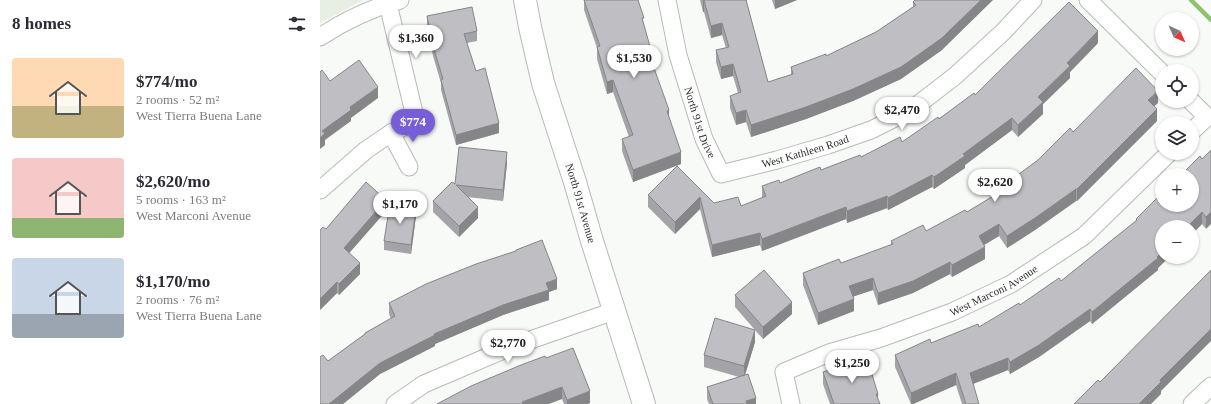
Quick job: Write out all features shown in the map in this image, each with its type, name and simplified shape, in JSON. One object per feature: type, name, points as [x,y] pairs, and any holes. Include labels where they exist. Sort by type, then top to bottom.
[{"type":"main road","name":"North 91st Avenue","points":[[525,0],[543,83],[644,404]]},
{"type":"street","name":"North 91st Drive","points":[[667,0],[678,55],[704,139],[721,174]]},
{"type":"street","name":"West Kathleen Road","points":[[721,174],[828,145],[871,130],[911,110],[955,76],[1003,32],[1033,0]]},
{"type":"street","points":[[1088,0],[1155,66]]},
{"type":"street","points":[[320,37],[339,25],[394,2],[416,121],[391,133],[366,150],[320,190]]},
{"type":"street","points":[[1198,108],[1207,117],[1199,124]]},
{"type":"street","points":[[391,133],[409,167]]},
{"type":"street","name":"West Marconi Avenue","points":[[791,404],[784,372],[829,353],[881,338],[952,312],[1010,284],[1084,236],[1162,160]]},
{"type":"street","points":[[395,404],[424,384],[506,349],[614,311]]},
{"type":"street","points":[[1192,404],[1211,386]]},
{"type":"shaded area","points":[[320,0],[363,0],[320,23]]},
{"type":"building","points":[[584,0],[638,0],[656,68],[654,68],[669,110],[667,111],[681,152],[633,170],[622,139],[633,135],[613,80],[607,82],[597,47],[600,46]]},
{"type":"building","points":[[704,0],[746,0],[768,82],[793,74],[791,67],[826,54],[826,56],[876,32],[916,5],[913,2],[915,0],[981,0],[942,38],[901,67],[853,89],[806,107],[751,125],[746,110],[736,113],[730,96],[741,92],[733,64],[721,67],[716,50],[729,47],[722,23],[711,26]]},
{"type":"building","points":[[1069,2],[1098,31],[1067,63],[1070,66],[1038,97],[1043,102],[1018,125],[1012,118],[963,154],[965,156],[934,177],[932,175],[888,198],[887,196],[847,211],[846,207],[762,239],[760,233],[712,245],[700,197],[675,222],[648,195],[677,166],[714,203],[738,197],[741,206],[766,196],[762,186],[779,180],[780,183],[820,167],[821,170],[860,155],[861,157],[900,137],[902,142],[938,117],[939,119],[974,93],[975,95]]},
{"type":"building","points":[[472,7],[477,31],[464,34],[476,71],[485,68],[499,123],[456,135],[441,80],[443,79],[433,46],[427,16]]},
{"type":"building","points":[[359,60],[378,87],[350,107],[351,110],[322,131],[325,133],[320,138],[320,72],[322,70],[330,81]]},
{"type":"building","points":[[1136,68],[1155,88],[1155,94],[1148,100],[1157,109],[1077,189],[1035,218],[1007,236],[999,224],[979,236],[985,247],[952,265],[950,262],[913,281],[878,293],[873,278],[849,286],[854,299],[818,313],[803,273],[839,259],[841,263],[893,244],[891,241],[923,225],[926,231],[965,210],[967,212],[1013,184],[1011,180],[1038,160],[1070,128],[1073,132]]},
{"type":"building","points":[[459,147],[507,152],[503,190],[456,185],[478,207],[459,226],[433,201],[452,182],[455,184]]},
{"type":"building","points":[[1211,150],[1211,212],[1206,217],[1202,212],[1194,220],[1155,220],[1155,260],[1092,312],[1090,309],[1039,345],[1010,362],[1008,358],[970,373],[979,404],[966,404],[956,373],[911,393],[895,355],[930,339],[931,343],[978,324],[979,327],[1019,303],[1020,305],[1059,278],[1061,281],[1137,220],[1136,219],[1155,200],[1155,212],[1199,212],[1199,168],[1188,168],[1196,160],[1199,160],[1200,156],[1202,159]]},
{"type":"building","points":[[366,182],[386,200],[344,248],[360,263],[339,284],[337,282],[320,299],[320,230],[323,227],[326,229]]},
{"type":"building","points":[[390,204],[416,208],[411,245],[384,241]]},
{"type":"building","points":[[542,240],[557,279],[546,283],[549,290],[503,305],[434,334],[435,335],[380,363],[329,404],[320,404],[320,357],[323,355],[328,361],[365,333],[395,316],[389,303],[426,284]]},
{"type":"building","points":[[764,270],[792,302],[763,327],[735,295]]},
{"type":"building","points":[[1211,270],[1211,329],[1160,380],[1161,382],[1139,404],[1074,404],[1098,380],[1100,382]]},
{"type":"building","points":[[715,318],[755,330],[744,366],[704,355]]},
{"type":"building","points":[[573,348],[590,391],[567,400],[562,387],[522,402],[523,404],[437,404],[471,386],[521,365]]},
{"type":"building","points":[[867,358],[880,404],[834,404],[823,372]]},
{"type":"building","points":[[748,374],[756,398],[746,401],[747,404],[713,404],[707,387]]},
{"type":"waterway","points":[[1191,0],[1211,20]]}]
